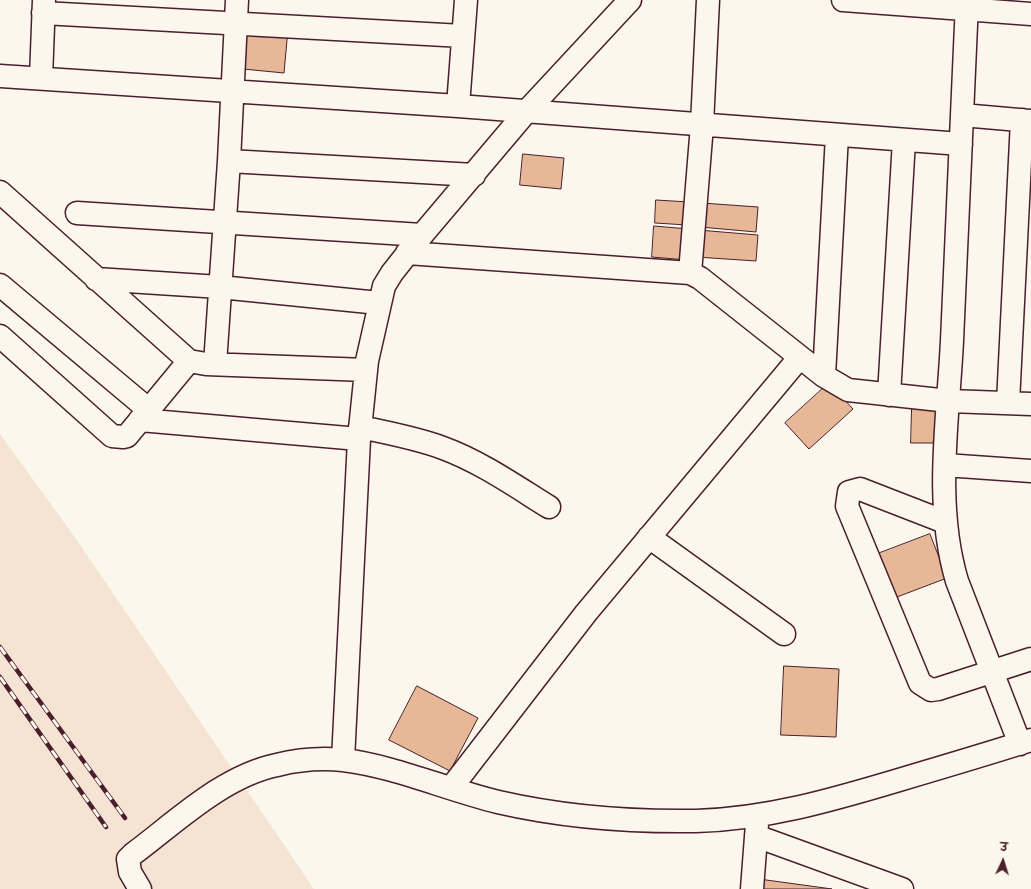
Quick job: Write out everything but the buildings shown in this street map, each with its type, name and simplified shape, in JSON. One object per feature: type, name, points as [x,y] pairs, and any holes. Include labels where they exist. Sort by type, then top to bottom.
[{"type":"street","points":[[215,364],[229,161],[237,0]]},
{"type":"street","points":[[458,106],[466,0]]},
{"type":"street","points":[[343,760],[360,433],[366,370],[379,302],[388,280],[407,253],[526,112],[630,0]]},
{"type":"street","points":[[690,274],[702,125],[708,0]]},
{"type":"street","points":[[843,0],[967,5],[1031,14]]},
{"type":"street","points":[[757,826],[818,804],[1026,742],[992,672],[958,581],[950,555],[945,522],[945,465],[967,5]]},
{"type":"street","points":[[41,78],[44,6],[235,22],[463,36]]},
{"type":"street","points":[[0,76],[458,106],[961,144]]},
{"type":"street","points":[[962,115],[1026,121],[1008,403]]},
{"type":"street","points":[[824,376],[837,135]]},
{"type":"street","points":[[889,395],[904,140]]},
{"type":"street","points":[[229,161],[474,175]]},
{"type":"street","points":[[2,198],[96,278],[189,361],[215,364],[366,370]]},
{"type":"street","points":[[77,213],[225,221],[422,235]]},
{"type":"street","points":[[407,253],[690,274],[700,278],[824,376],[848,390],[949,401],[1031,404]]},
{"type":"street","points":[[96,278],[220,287],[379,302]]},
{"type":"street","points":[[0,285],[145,415],[398,435],[444,448],[493,472],[549,507]]},
{"type":"street","points":[[0,336],[112,436],[128,436],[189,361]]},
{"type":"street","points":[[451,788],[586,613],[800,357]]},
{"type":"street","points":[[945,465],[1031,471]]},
{"type":"street","points":[[945,522],[860,489],[849,492],[847,497],[847,506],[920,683],[930,690],[938,689],[1031,659]]},
{"type":"street","points":[[649,537],[784,634]]},
{"type":"street","points":[[140,889],[130,872],[128,859],[223,786],[276,765],[325,760],[343,760],[371,766],[497,802],[575,816],[757,826],[902,889]]},
{"type":"street","points":[[752,889],[757,826]]},
{"type":"shaded area","points":[[0,434],[74,536],[314,889],[0,889]]},
{"type":"railway","points":[[0,647],[125,818]]},
{"type":"railway","points":[[0,677],[106,827]]}]
